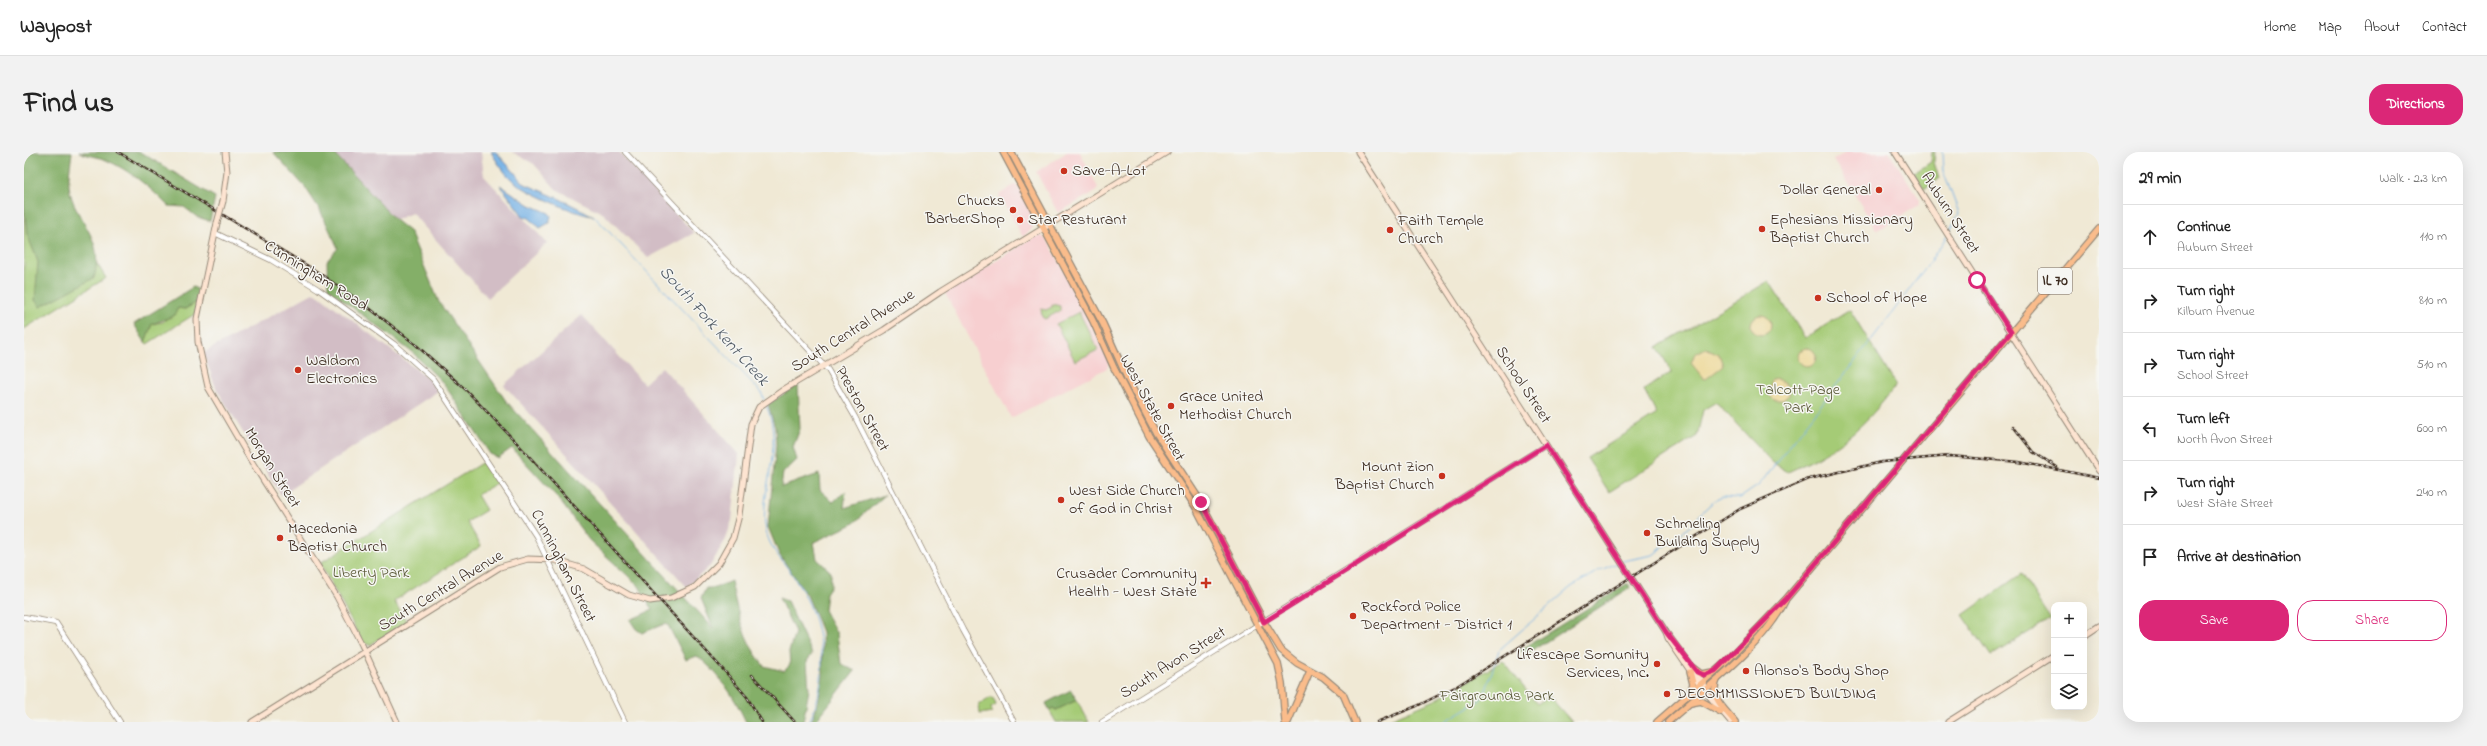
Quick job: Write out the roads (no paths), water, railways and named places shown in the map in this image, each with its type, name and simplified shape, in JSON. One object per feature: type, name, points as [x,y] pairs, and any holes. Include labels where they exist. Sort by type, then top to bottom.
[{"type":"main road","points":[[215,234],[223,201],[227,172],[225,152]]},
{"type":"main road","name":"West State Street","points":[[1003,152],[1045,227],[1149,436],[1195,506],[1281,672],[1284,722]]},
{"type":"main road","name":"West State Street","points":[[1011,152],[1051,223],[1104,324],[1128,380],[1153,428],[1201,502],[1264,622],[1281,650],[1310,671],[1323,677],[1343,694],[1355,722]]},
{"type":"main road","name":"South Central Avenue","points":[[252,722],[500,567],[528,559],[548,559],[584,569],[639,599],[660,600],[680,595],[695,587],[719,563],[733,538],[739,515],[751,424],[759,407],[772,397],[822,366],[884,330],[940,292],[1167,152]]},
{"type":"main road","name":"School Street","points":[[1358,152],[1625,567],[1666,632],[1668,638],[1692,670],[1704,690],[1731,722]]},
{"type":"main road","name":"Auburn Street","points":[[1895,152],[2099,471]]},
{"type":"main road","name":"IL 70","points":[[1657,722],[1715,671],[1786,599],[2099,229]]},
{"type":"main road","name":"Morgan Street","points":[[215,234],[197,318],[198,342],[208,387],[250,459],[322,572],[365,651],[397,722]]},
{"type":"main road","name":"IL 70","points":[[1668,722],[1718,678],[1765,629],[1786,599]]},
{"type":"main road","points":[[2087,634],[2099,626]]},
{"type":"main road","points":[[1948,722],[2051,657]]},
{"type":"main road","points":[[1688,695],[1693,684],[1692,670],[1704,675],[1715,671]]},
{"type":"main road","points":[[1288,722],[1310,671]]},
{"type":"main road","points":[[1718,678],[1714,687],[1715,698],[1735,722]]},
{"type":"main road","points":[[1687,705],[1701,701],[1721,712]]},
{"type":"street","name":"Preston Street","points":[[625,152],[773,310],[822,366],[828,370],[855,417],[963,630],[1014,722]]},
{"type":"street","name":"Cunningham Road","points":[[215,234],[270,260],[318,289],[394,344],[424,370],[441,388]]},
{"type":"street","name":"Cunningham Street","points":[[441,388],[536,536],[625,722]]},
{"type":"street","name":"South Avon Street","points":[[1102,722],[1546,445]]},
{"type":"street","points":[[24,616],[56,623],[120,722]]},
{"type":"water","points":[[491,152],[496,152],[525,184],[594,216],[578,213],[542,198],[522,187],[505,173]]},
{"type":"water","points":[[500,185],[530,205],[549,213],[551,216],[549,223],[540,228],[529,218],[523,216]]},
{"type":"waterway","points":[[1942,152],[1943,171],[1959,213],[1949,233]]},
{"type":"waterway","name":"South Fork Kent Creek","points":[[594,216],[761,392],[764,400]]},
{"type":"waterway","points":[[1623,561],[1653,555],[1694,523],[1702,512],[1714,501],[1722,497],[1740,498],[1759,485],[1889,317],[1947,236]]},
{"type":"waterway","name":"South Fork Kent Creek","points":[[766,405],[771,421],[773,437],[773,453],[765,500],[766,531],[775,551],[796,580],[813,613],[821,649],[822,668],[820,686],[816,704],[809,722]]},
{"type":"waterway","points":[[1444,722],[1479,701],[1486,690],[1499,650],[1571,587],[1598,571],[1620,562]]},
{"type":"railway","points":[[118,152],[313,269],[364,304],[415,344],[465,389],[517,443],[727,674],[747,697],[762,722]]},
{"type":"railway","points":[[2013,426],[2033,452],[2057,467]]},
{"type":"railway","points":[[1377,722],[1417,706],[1457,686],[1740,509],[1809,479],[1882,462],[1950,456],[2019,462],[2099,478]]},
{"type":"railway","points":[[752,675],[795,722]]},
{"type":"place","name":"Save-A-Lot","points":[[1064,171]]},
{"type":"place","name":"Dollar General","points":[[1879,190]]},
{"type":"place","name":"Chucks BarberShop","points":[[1013,210]]},
{"type":"place","name":"Star Resturant","points":[[1020,220]]},
{"type":"place","name":"Ephesians Missionary Baptist Church","points":[[1762,229]]},
{"type":"place","name":"Faith Temple Church","points":[[1390,230]]},
{"type":"place","name":"School of Hope","points":[[1818,298]]},
{"type":"place","name":"Waldom Electronics","points":[[298,370]]},
{"type":"place","name":"Grace United Methodist Church","points":[[1171,406]]},
{"type":"place","name":"Mount Zion Baptist Church","points":[[1442,476]]},
{"type":"place","name":"West Side Church of God in Christ","points":[[1061,500]]},
{"type":"place","name":"Schmeling Building Supply","points":[[1647,533]]},
{"type":"place","name":"Macedonia Baptist Church","points":[[280,538]]},
{"type":"place","name":"Crusader Community Health - West State","points":[[1206,583]]},
{"type":"place","name":"Rockford Police Department - District 1","points":[[1353,616]]},
{"type":"place","name":"Lifescape Somunity Services, Inc.","points":[[1657,664]]},
{"type":"place","name":"Alonso's Body Shop","points":[[1746,671]]},
{"type":"place","name":"DECOMMISSIONED BUILDING","points":[[1667,694]]},
{"type":"park label","name":"Talcott-Page Park","points":[[1798,399]]},
{"type":"park label","name":"Liberty Park","points":[[371,573]]},
{"type":"park label","name":"Fairgrounds Park","points":[[1497,696]]}]
